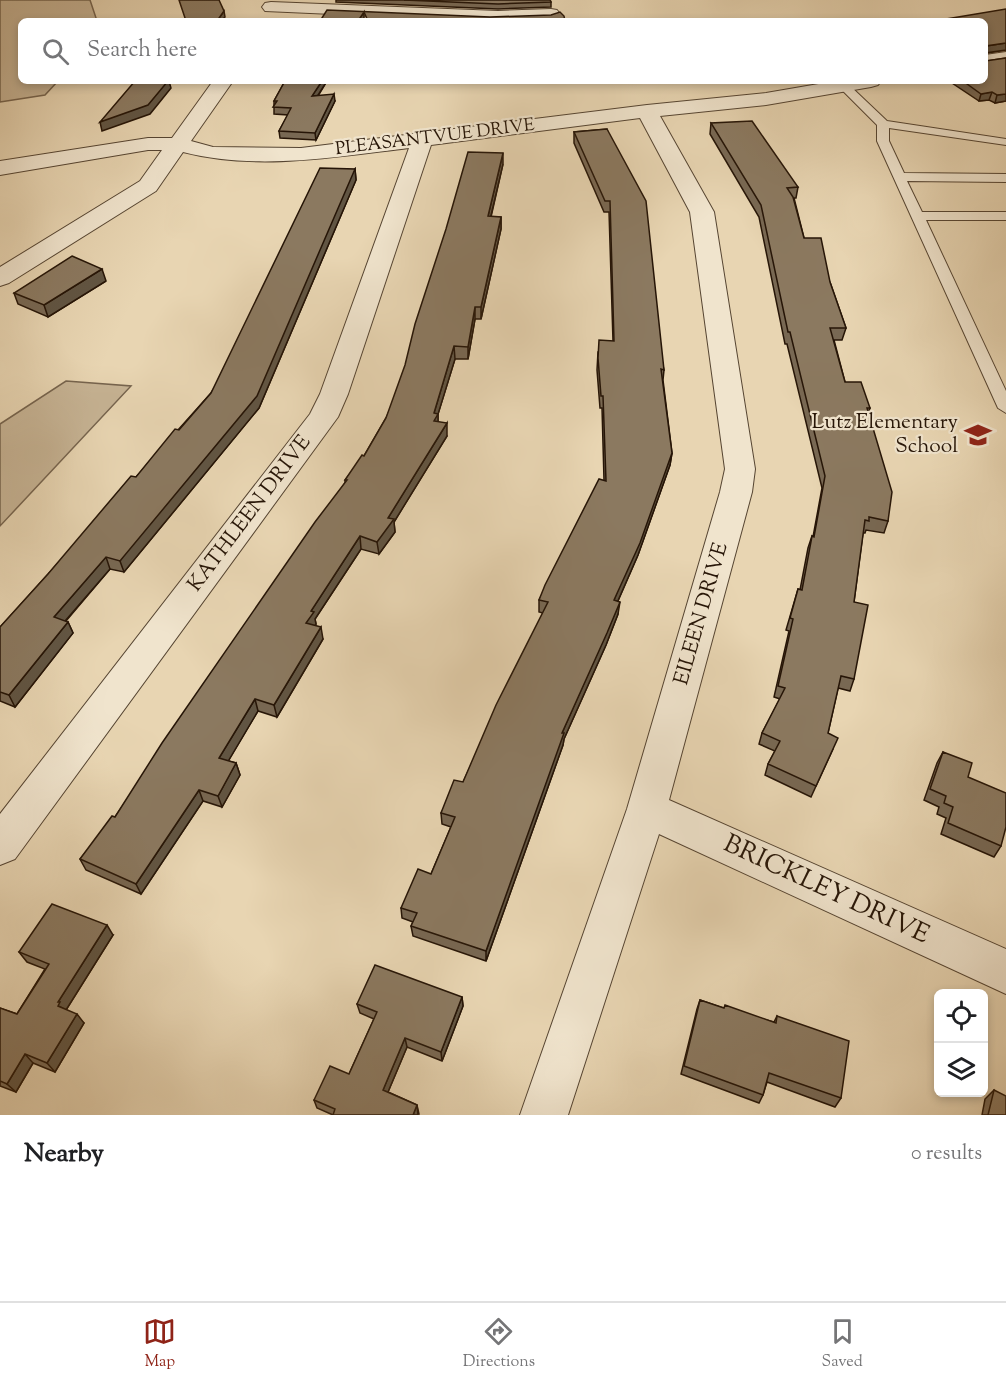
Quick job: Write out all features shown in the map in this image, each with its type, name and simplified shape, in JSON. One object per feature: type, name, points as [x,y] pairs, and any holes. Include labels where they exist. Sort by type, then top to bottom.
[{"type":"street","points":[[267,9],[498,16],[551,14]]},
{"type":"street","points":[[988,61],[1006,58]]},
{"type":"street","points":[[0,278],[148,186],[221,84]]},
{"type":"street","name":"PLEASANTVUE DRIVE","points":[[0,168],[148,144],[179,144],[213,153],[301,155],[647,111],[766,99],[855,84]]},
{"type":"street","name":"EILEEN DRIVE","points":[[544,1115],[647,808],[736,492],[740,469],[702,212],[647,111]]},
{"type":"street","name":"KATHLEEN DRIVE","points":[[0,846],[12,810],[322,417],[334,394],[422,140]]},
{"type":"street","name":"BRICKLEY DRIVE","points":[[647,808],[1006,972]]},
{"type":"lane","points":[[844,86],[883,124],[1006,142]]},
{"type":"lane","points":[[883,124],[883,141],[1006,408]]},
{"type":"lane","points":[[900,177],[1006,178]]},
{"type":"lane","points":[[918,216],[1006,216]]},
{"type":"shaded area","points":[[0,0],[90,0],[96,18],[18,18],[18,84],[55,84],[45,95],[0,102]]},
{"type":"shaded area","points":[[66,381],[131,386],[0,526],[0,424]]},
{"type":"building","points":[[179,0],[219,0],[224,11],[219,18],[185,18]]},
{"type":"building","points":[[404,0],[550,0],[551,2],[498,4]]},
{"type":"building","points":[[1006,9],[1006,43],[988,46],[988,18],[952,18]]},
{"type":"building","points":[[327,10],[490,17],[551,15],[560,12],[564,18],[367,18],[364,12],[360,18],[322,18]]},
{"type":"building","points":[[1006,58],[1006,94],[997,95],[992,92],[981,94],[967,84],[988,84],[988,61]]},
{"type":"building","points":[[132,84],[166,84],[148,105],[100,122]]},
{"type":"building","points":[[283,84],[320,84],[312,96],[334,94],[315,133],[279,131],[291,108],[273,107],[277,101],[274,101]]},
{"type":"building","points":[[752,121],[798,187],[787,188],[793,197],[804,238],[821,238],[830,282],[846,328],[830,328],[845,382],[861,382],[892,492],[888,521],[869,517],[869,521],[865,520],[854,602],[868,605],[854,679],[841,676],[828,733],[838,738],[816,786],[768,764],[780,741],[762,733],[785,688],[778,686],[793,619],[790,618],[798,589],[802,590],[825,476],[790,332],[788,332],[761,205],[711,123]]},
{"type":"building","points":[[607,129],[646,201],[664,370],[661,369],[672,453],[640,543],[614,600],[620,602],[562,733],[564,733],[486,951],[411,926],[417,913],[401,908],[418,869],[431,874],[455,817],[441,813],[454,780],[463,782],[496,705],[548,602],[539,600],[545,585],[599,479],[606,481],[603,396],[601,396],[598,358],[599,340],[614,341],[610,201],[605,201],[574,132]]},
{"type":"building","points":[[468,152],[503,153],[488,216],[501,217],[481,307],[475,307],[468,347],[454,346],[434,413],[438,414],[434,421],[447,423],[388,518],[394,519],[377,542],[360,536],[311,611],[314,612],[306,623],[321,627],[274,705],[255,699],[219,758],[236,763],[218,796],[199,790],[136,884],[80,859],[112,816],[115,817],[162,743],[315,522],[347,480],[345,480],[362,455],[364,456],[386,418],[405,365],[415,324]]},
{"type":"building","points":[[320,168],[355,169],[257,396],[120,561],[106,557],[54,617],[68,622],[9,695],[0,692],[0,627],[131,476],[136,477],[175,429],[179,430],[211,393]]},
{"type":"building","points":[[72,256],[102,269],[44,305],[14,293]]},
{"type":"building","points":[[943,752],[972,763],[968,777],[1006,793],[1006,827],[1001,846],[948,823],[953,807],[944,803],[946,796],[930,789]]},
{"type":"building","points":[[52,904],[107,925],[58,1002],[60,1002],[58,1006],[77,1014],[47,1063],[25,1054],[7,1084],[0,1081],[0,1008],[17,1014],[49,964],[19,952]]},
{"type":"building","points":[[375,965],[462,997],[441,1052],[405,1038],[383,1090],[417,1105],[413,1115],[333,1115],[335,1109],[314,1100],[330,1066],[349,1074],[377,1012],[357,1004]]},
{"type":"building","points":[[700,1000],[724,1008],[725,1005],[776,1023],[777,1016],[849,1041],[841,1098],[769,1073],[763,1095],[684,1066]]},
{"type":"building","points":[[994,1090],[1006,1096],[1006,1115],[988,1115]]},
{"type":"place","name":"Lutz Elementary School","points":[[978,435]]}]
